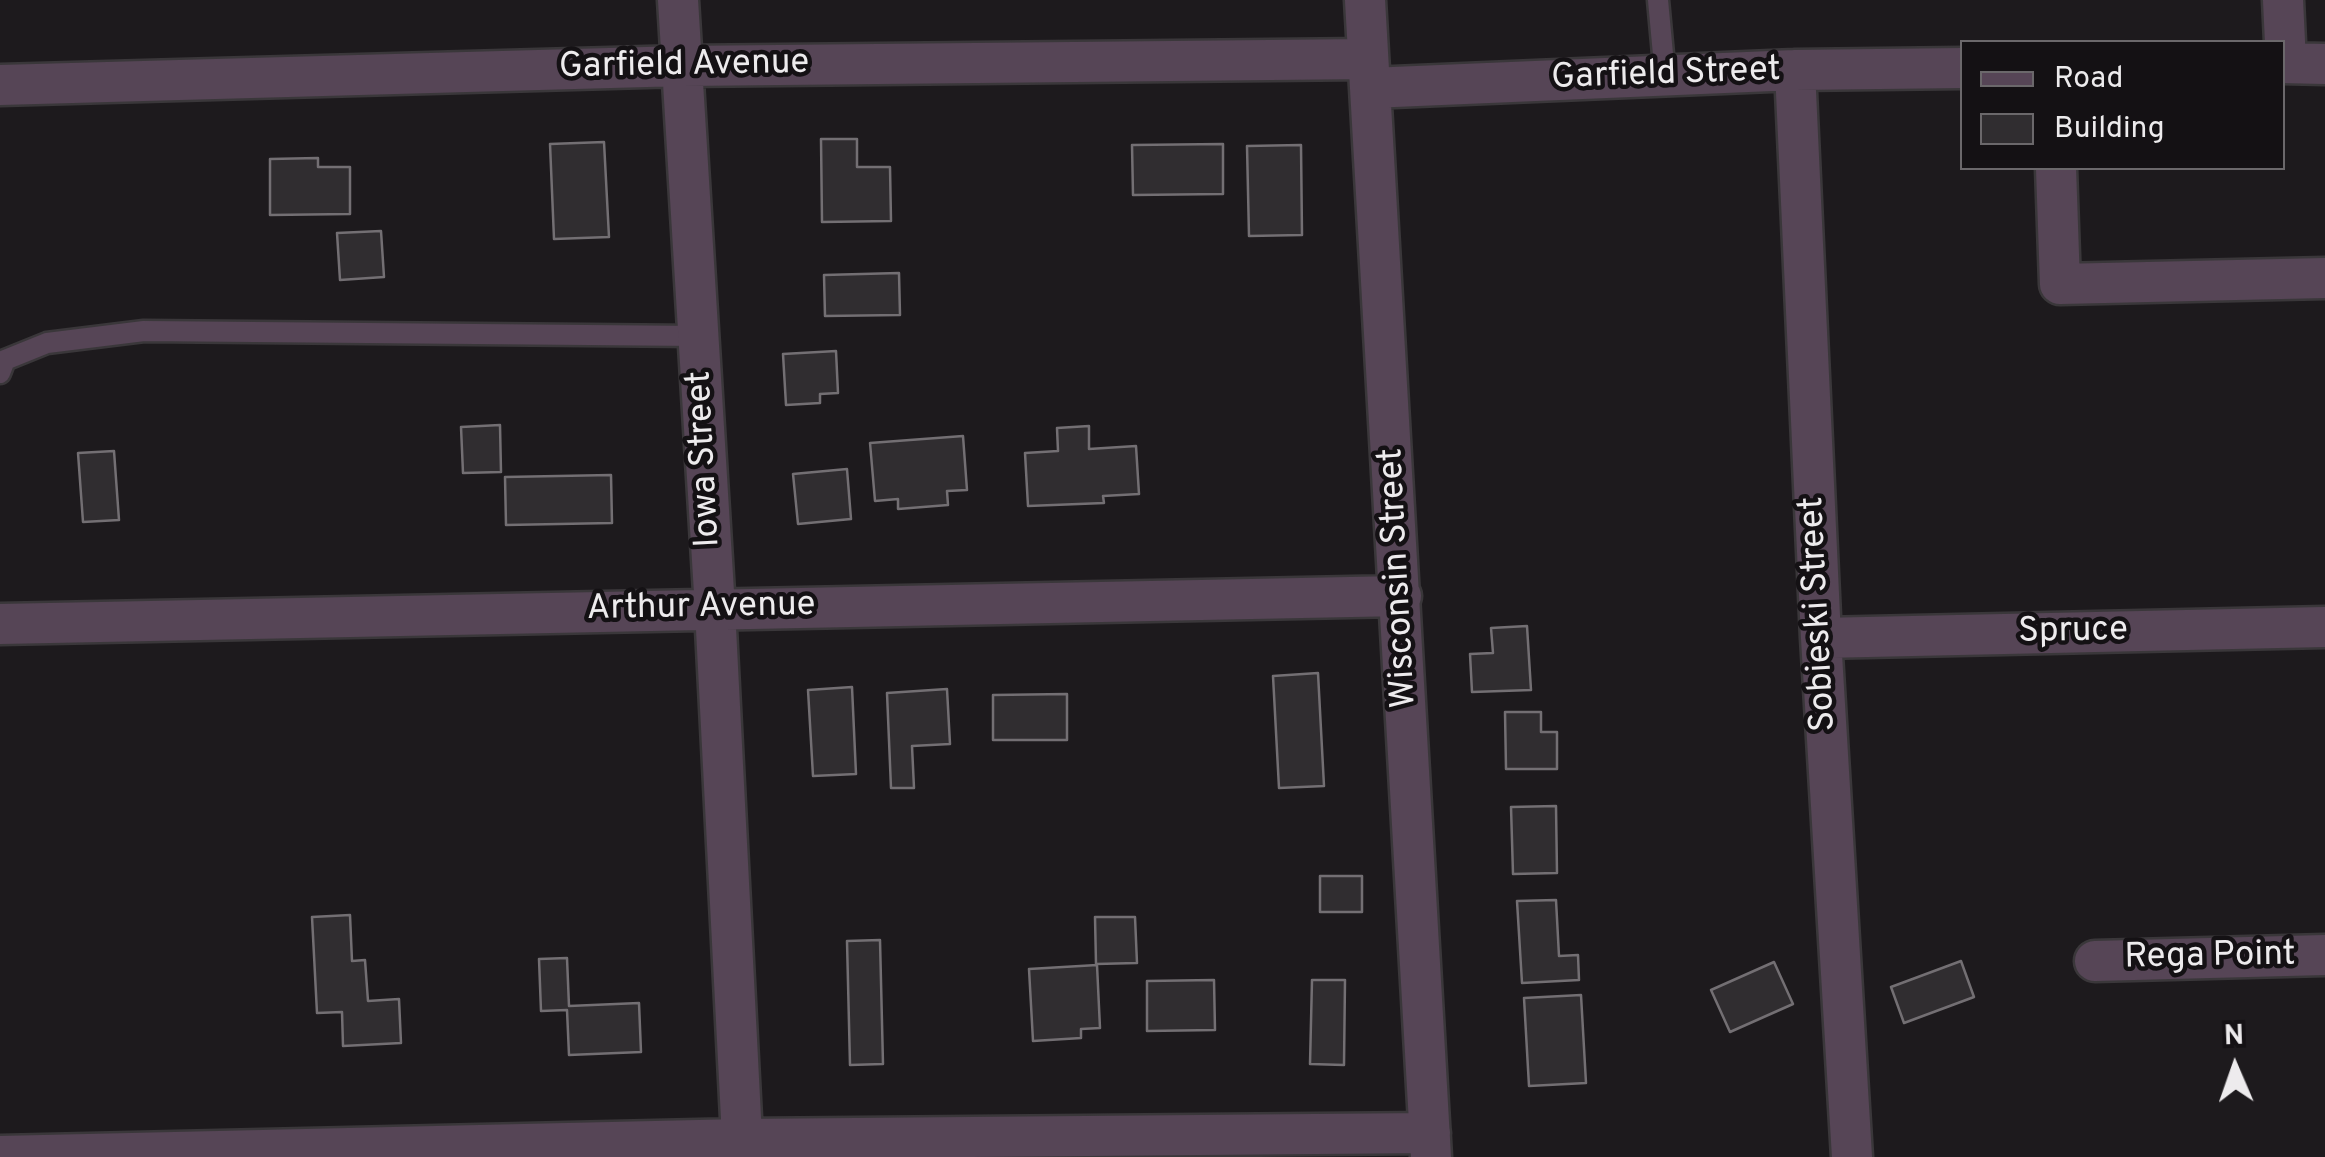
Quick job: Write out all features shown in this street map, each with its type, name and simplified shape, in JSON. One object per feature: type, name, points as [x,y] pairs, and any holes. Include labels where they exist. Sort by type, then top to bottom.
[{"type":"street","name":"Iowa Street","points":[[678,0],[742,1148]]},
{"type":"street","name":"Wisconsin Street","points":[[1365,0],[1402,596],[1430,1145]]},
{"type":"street","points":[[2282,0],[2298,63]]},
{"type":"street","name":"Garfield Avenue","points":[[0,86],[682,66],[1369,74]]},
{"type":"street","name":"Garfield Street","points":[[1369,74],[1665,76],[1960,68]]},
{"type":"street","name":"Sobieski Street","points":[[1796,70],[1820,638],[1852,1157]]},
{"type":"street","points":[[2056,170],[2060,284],[2325,278]]},
{"type":"street","name":"Arthur Avenue","points":[[0,624],[1402,596]]},
{"type":"street","name":"Spruce","points":[[1820,638],[2325,627]]},
{"type":"street","name":"Rega Point","points":[[2095,961],[2325,956]]},
{"type":"street","points":[[0,1156],[1430,1145]]},
{"type":"lane","points":[[1658,0],[1665,76]]},
{"type":"lane","points":[[0,373],[5,360],[46,343],[144,331],[698,336]]},
{"type":"building","points":[[821,139],[857,139],[857,167],[890,167],[891,221],[822,222]]},
{"type":"building","points":[[604,142],[609,237],[554,239],[550,144]]},
{"type":"building","points":[[1223,144],[1223,194],[1133,195],[1132,145]]},
{"type":"building","points":[[1301,145],[1302,235],[1249,236],[1247,146]]},
{"type":"building","points":[[318,158],[318,167],[350,167],[350,214],[270,215],[270,159]]},
{"type":"building","points":[[381,231],[384,277],[340,280],[337,233]]},
{"type":"building","points":[[899,273],[900,315],[825,316],[824,275]]},
{"type":"building","points":[[836,351],[838,393],[820,394],[820,403],[786,405],[783,354]]},
{"type":"building","points":[[500,425],[501,472],[463,473],[461,427]]},
{"type":"building","points":[[1089,426],[1089,449],[1136,446],[1139,494],[1103,496],[1104,503],[1028,506],[1025,453],[1058,451],[1057,428]]},
{"type":"building","points":[[963,436],[967,490],[947,491],[948,505],[898,509],[898,499],[875,501],[870,443]]},
{"type":"building","points":[[114,451],[119,520],[83,522],[78,453]]},
{"type":"building","points":[[847,469],[851,519],[798,524],[793,474]]},
{"type":"building","points":[[611,475],[612,523],[506,525],[505,477]]},
{"type":"building","points":[[1527,626],[1531,690],[1472,692],[1470,654],[1493,653],[1491,628]]},
{"type":"building","points":[[1318,673],[1324,786],[1279,788],[1273,676]]},
{"type":"building","points":[[852,687],[856,774],[813,776],[808,690]]},
{"type":"building","points":[[947,689],[950,744],[912,746],[914,788],[891,788],[887,693]]},
{"type":"building","points":[[1067,694],[1067,740],[993,740],[993,695]]},
{"type":"building","points":[[1505,712],[1541,712],[1541,732],[1557,732],[1557,769],[1506,769]]},
{"type":"building","points":[[1556,806],[1557,873],[1513,874],[1511,807]]},
{"type":"building","points":[[1320,876],[1362,876],[1362,912],[1320,912]]},
{"type":"building","points":[[1556,900],[1559,956],[1578,955],[1579,980],[1522,983],[1517,901]]},
{"type":"building","points":[[350,915],[352,961],[365,960],[368,1001],[399,999],[401,1043],[343,1046],[342,1012],[317,1013],[312,917]]},
{"type":"building","points":[[1095,917],[1135,917],[1137,963],[1096,964]]},
{"type":"building","points":[[880,940],[883,1064],[850,1065],[847,941]]},
{"type":"building","points":[[567,958],[569,1006],[639,1003],[641,1052],[569,1055],[567,1010],[541,1011],[539,959]]},
{"type":"building","points":[[1961,961],[1974,997],[1904,1023],[1891,987]]},
{"type":"building","points":[[1774,962],[1793,1004],[1730,1032],[1711,990]]},
{"type":"building","points":[[1097,965],[1100,1028],[1081,1029],[1081,1038],[1033,1041],[1029,969]]},
{"type":"building","points":[[1214,980],[1215,1030],[1147,1031],[1147,981]]},
{"type":"building","points":[[1312,980],[1345,980],[1344,1065],[1310,1064]]},
{"type":"building","points":[[1581,995],[1586,1083],[1529,1086],[1524,998]]}]
